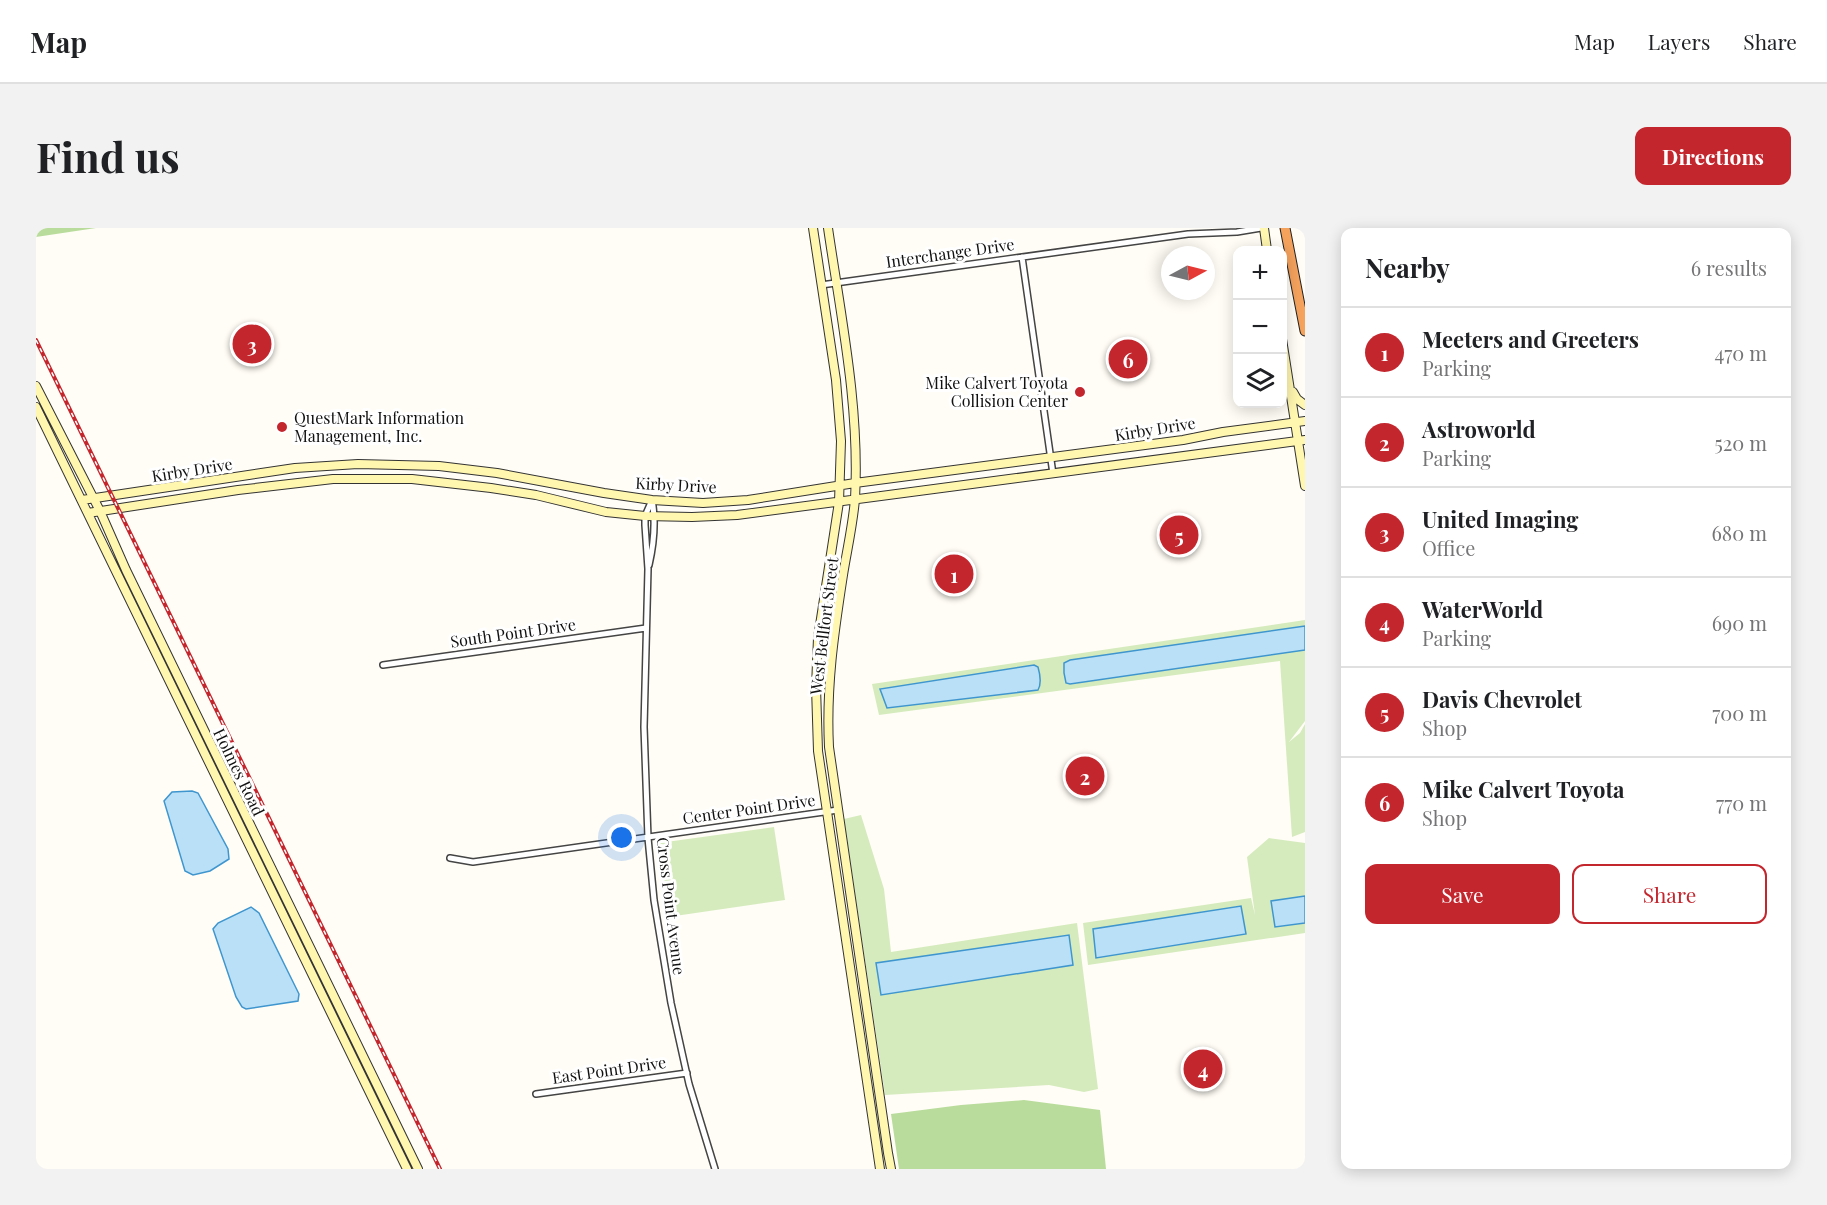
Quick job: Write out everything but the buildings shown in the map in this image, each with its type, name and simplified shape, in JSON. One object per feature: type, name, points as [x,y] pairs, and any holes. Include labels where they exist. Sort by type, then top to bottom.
[{"type":"highway","points":[[1285,228],[1305,331]]},
{"type":"main road","name":"West Bellfort Street","points":[[813,228],[836,380],[841,441],[839,501],[818,638],[816,716],[818,751],[880,1169]]},
{"type":"main road","name":"West Bellfort Street","points":[[828,228],[854,417],[855,483],[855,500],[833,639],[828,689],[829,747],[891,1169]]},
{"type":"main road","points":[[1262,228],[1266,246]]},
{"type":"main road","points":[[1285,354],[1296,422],[1302,440],[1304,482]]},
{"type":"main road","points":[[836,380],[850,380]]},
{"type":"main road","name":"Holmes Road","points":[[36,386],[100,512],[418,1169]]},
{"type":"main road","points":[[1291,388],[1297,399],[1305,405]]},
{"type":"main road","name":"Holmes Road","points":[[36,407],[407,1169]]},
{"type":"main road","name":"Kirby Drive","points":[[82,500],[295,468],[358,464],[439,466],[497,473],[652,500],[714,502],[748,500],[855,483],[1183,440],[1305,421]]},
{"type":"main road","points":[[1183,440],[1185,456]]},
{"type":"main road","name":"Kirby Drive","points":[[88,513],[238,490],[333,480],[412,479],[536,495],[606,512],[645,516],[737,515],[1302,440]]},
{"type":"main road","points":[[358,464],[359,480]]},
{"type":"main road","points":[[438,482],[439,466]]},
{"type":"main road","points":[[1304,482],[1305,466]]},
{"type":"main road","points":[[236,476],[238,490]]},
{"type":"main road","points":[[536,495],[538,480]]},
{"type":"main road","points":[[814,505],[824,506],[829,510],[835,527]]},
{"type":"main road","points":[[818,638],[833,639]]},
{"type":"main road","points":[[152,647],[161,642]]},
{"type":"main road","points":[[261,872],[271,867]]},
{"type":"main road","points":[[338,1029],[347,1024]]},
{"type":"street","name":"Interchange Drive","points":[[821,285],[1202,232],[1237,232],[1262,228]]},
{"type":"street","points":[[1022,257],[1053,474]]},
{"type":"street","name":"Cross Point Avenue","points":[[652,500],[645,516],[648,569],[644,727],[648,838],[664,968],[687,1073],[715,1169]]},
{"type":"street","name":"Cross Point Avenue","points":[[648,569],[655,516],[652,500]]},
{"type":"street","name":"South Point Drive","points":[[383,665],[646,627]]},
{"type":"street","name":"Center Point Drive","points":[[450,858],[473,862],[838,810]]},
{"type":"street","name":"East Point Drive","points":[[536,1094],[687,1073]]},
{"type":"green space","points":[[36,228],[96,228],[36,237]]},
{"type":"green space","points":[[1305,620],[1305,721],[1289,742],[1300,733],[1305,724],[1305,832],[1292,837],[1280,661],[879,715],[872,684]]},
{"type":"green space","points":[[861,815],[884,889],[891,952],[1077,923],[1098,1089],[1084,1092],[1049,1085],[885,1095],[844,819]]},
{"type":"green space","points":[[774,827],[785,900],[668,917],[659,843]]},
{"type":"green space","points":[[1269,838],[1305,843],[1305,933],[1088,965],[1083,923],[1251,898],[1255,915],[1247,857]]},
{"type":"green space","points":[[1024,1100],[1100,1110],[1106,1169],[899,1169],[891,1114]]},
{"type":"water","points":[[1305,626],[1305,650],[1066,683],[1064,663],[1070,660]]},
{"type":"water","points":[[1034,665],[1038,667],[1040,676],[1038,690],[887,708],[880,689]]},
{"type":"water","points":[[172,792],[198,793],[228,849],[229,859],[210,871],[193,875],[185,871],[164,801]]},
{"type":"water","points":[[1305,896],[1305,923],[1275,927],[1271,901]]},
{"type":"water","points":[[1241,906],[1246,934],[1096,958],[1093,929]]},
{"type":"water","points":[[251,907],[259,913],[299,994],[298,1001],[246,1009],[236,997],[213,929],[218,923]]},
{"type":"water","points":[[1069,935],[1073,965],[881,995],[876,963]]},
{"type":"railway","points":[[36,340],[440,1169]]},
{"type":"place","name":"United Imaging","points":[[252,344]]},
{"type":"place","name":"Mike Calvert Toyota","points":[[1128,359]]},
{"type":"place","name":"Mike Calvert Toyota Collision Center","points":[[1080,392]]},
{"type":"place","name":"QuestMark Information Management, Inc.","points":[[282,427]]},
{"type":"place","name":"Davis Chevrolet","points":[[1179,535]]},
{"type":"place","name":"Meeters and Greeters","points":[[954,574]]},
{"type":"place","name":"Astroworld","points":[[1085,776]]},
{"type":"place","name":"WaterWorld","points":[[1203,1069]]}]
